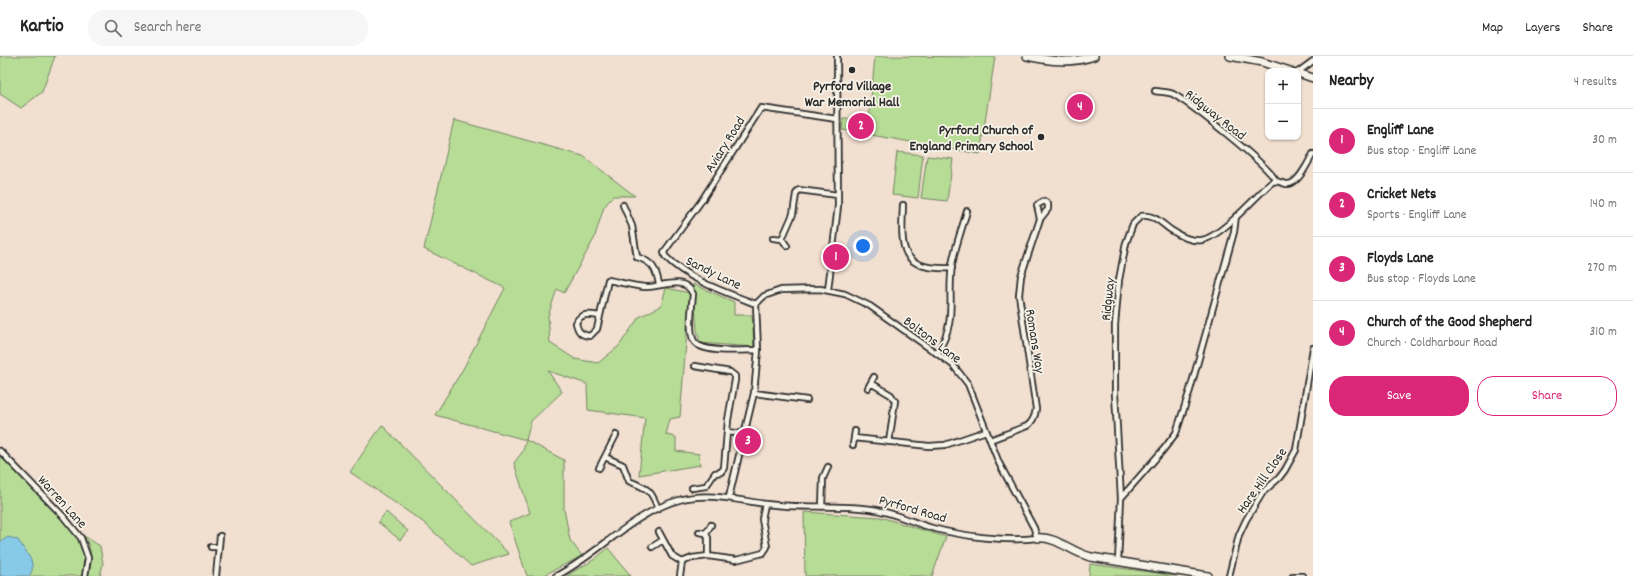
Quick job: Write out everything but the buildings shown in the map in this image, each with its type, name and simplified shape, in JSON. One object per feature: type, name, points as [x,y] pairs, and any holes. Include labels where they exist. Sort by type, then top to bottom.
[{"type":"street","points":[[828,290],[838,195],[838,56]]},
{"type":"street","points":[[1026,56],[1061,61],[1078,61],[1094,56]]},
{"type":"street","points":[[1230,56],[1262,62],[1281,68]]},
{"type":"street","points":[[1301,70],[1313,61]]},
{"type":"street","points":[[1301,73],[1313,78]]},
{"type":"street","name":"Ridgway Road","points":[[1155,91],[1172,94],[1209,121],[1246,151],[1276,181]]},
{"type":"street","name":"Aviary Road","points":[[665,256],[664,252],[702,200],[761,108],[837,119]]},
{"type":"street","points":[[1276,181],[1285,184],[1292,183],[1313,154]]},
{"type":"street","name":"Ridgway","points":[[1118,562],[1122,498],[1115,402],[1115,325],[1121,267],[1131,228],[1141,216],[1150,216],[1180,236],[1200,240],[1210,237],[1236,216],[1269,184],[1276,181]]},
{"type":"street","points":[[782,239],[793,214],[796,194],[799,190],[838,195]]},
{"type":"street","points":[[623,205],[632,226],[634,251],[637,257],[649,262],[654,267],[659,284]]},
{"type":"street","points":[[903,205],[902,245],[909,257],[920,265],[928,268],[952,268]]},
{"type":"street","points":[[937,353],[945,340],[949,329],[952,268],[968,218],[967,211]]},
{"type":"street","points":[[903,213],[909,213]]},
{"type":"street","points":[[1122,498],[1176,433],[1190,390],[1234,232],[1236,216]]},
{"type":"street","name":"Romans Way","points":[[990,440],[1027,426],[1036,415],[1019,295],[1021,276],[1040,219]]},
{"type":"street","points":[[773,238],[782,239],[787,246]]},
{"type":"street","name":"Sandy Lane","points":[[665,256],[677,267],[714,288],[756,304]]},
{"type":"street","points":[[599,316],[590,314],[582,315],[576,323],[579,332],[584,335],[594,334],[597,329],[608,280],[646,287],[659,284],[685,285],[693,294],[691,332],[694,342],[699,346],[708,349],[758,350]]},
{"type":"street","name":"Boltons Lane","points":[[756,304],[764,296],[781,290],[828,290],[845,294],[860,300],[953,364],[968,384],[1002,469],[1034,528],[1037,538]]},
{"type":"street","points":[[729,497],[754,393],[758,350],[755,311],[756,304]]},
{"type":"street","name":"Hare Hill Close","points":[[1229,576],[1239,535],[1246,520],[1263,492],[1279,478],[1285,470],[1296,450],[1313,348]]},
{"type":"street","points":[[692,488],[706,486],[715,473],[724,470],[726,465],[727,432],[735,376],[730,372],[695,366]]},
{"type":"street","points":[[868,388],[874,377]]},
{"type":"street","points":[[871,383],[891,395],[894,401],[889,442]]},
{"type":"street","points":[[754,393],[807,400]]},
{"type":"street","points":[[853,445],[855,431]]},
{"type":"street","points":[[854,438],[928,446],[945,445],[986,431]]},
{"type":"street","points":[[727,432],[745,434]]},
{"type":"street","points":[[599,468],[616,435]]},
{"type":"street","name":"Warren Lane","points":[[0,451],[63,516],[81,538],[88,558],[85,576]]},
{"type":"street","points":[[605,457],[623,465],[629,481],[650,491],[658,509]]},
{"type":"street","points":[[822,507],[823,478],[828,467]]},
{"type":"street","name":"Pyrford Road","points":[[556,576],[571,568],[630,526],[658,509],[678,501],[694,497],[715,496],[729,497],[765,504],[870,509],[883,511],[932,528],[958,533],[1010,539],[1046,538],[1056,541],[1080,554],[1118,562],[1208,576]]},
{"type":"street","points":[[682,562],[692,558],[708,556],[736,560],[766,551],[767,547],[762,519],[765,504]]},
{"type":"street","points":[[706,533],[711,525]]},
{"type":"street","points":[[660,532],[672,556],[682,562]]},
{"type":"street","points":[[699,532],[706,533]]},
{"type":"street","points":[[706,533],[708,538],[708,556]]},
{"type":"street","points":[[216,576],[220,536]]},
{"type":"street","points":[[652,547],[663,540]]},
{"type":"street","points":[[211,547],[219,547]]},
{"type":"street","points":[[680,576],[682,562]]},
{"type":"street","points":[[1294,576],[1303,576]]},
{"type":"green space","points":[[0,56],[55,56],[42,92],[21,108],[0,94]]},
{"type":"green space","points":[[875,56],[995,57],[980,154],[842,130],[843,119],[869,120]]},
{"type":"green space","points":[[454,120],[583,156],[635,196],[613,196],[604,207],[594,239],[564,293],[557,289],[548,316],[550,343],[575,359],[598,363],[619,346],[639,317],[661,306],[666,288],[690,293],[680,417],[670,419],[666,435],[676,437],[676,451],[699,454],[700,465],[639,475],[645,418],[588,410],[587,384],[548,371],[562,392],[531,421],[526,440],[435,415],[463,369],[505,288],[424,249]]},
{"type":"green space","points":[[897,152],[923,155],[918,198],[892,195]]},
{"type":"green space","points":[[927,156],[953,159],[947,201],[921,198]]},
{"type":"green space","points":[[693,284],[734,302],[734,315],[752,315],[754,347],[700,343],[697,330]]},
{"type":"green space","points":[[382,425],[509,554],[471,566],[423,522],[350,472]]},
{"type":"green space","points":[[526,440],[564,460],[564,509],[570,540],[582,556],[542,576],[527,576],[509,522],[530,513],[514,463],[523,451]]},
{"type":"green space","points":[[0,453],[62,517],[77,536],[85,553],[86,562],[83,576],[0,576]]},
{"type":"green space","points":[[386,512],[408,531],[400,540],[378,522]]},
{"type":"green space","points":[[804,512],[880,517],[946,537],[932,576],[805,576]]},
{"type":"green space","points":[[84,536],[100,546],[103,564],[100,576],[88,576],[91,566],[91,555],[89,545]]},
{"type":"green space","points":[[608,548],[631,576],[566,576],[595,559]]},
{"type":"green space","points":[[1090,564],[1179,576],[1089,576]]},
{"type":"water","points":[[8,537],[18,540],[30,557],[32,571],[29,576],[0,576],[0,542]]},
{"type":"place","name":"Pyrford Village War Memorial Hall","points":[[852,70]]},
{"type":"place","name":"Church of the Good Shepherd","points":[[1080,107]]},
{"type":"place","name":"Cricket Nets","points":[[861,126]]},
{"type":"place","name":"Pyrford Church of England Primary School","points":[[1041,137]]},
{"type":"place","name":"Engliff Lane","points":[[836,257]]},
{"type":"place","name":"Floyds Lane","points":[[748,441]]}]
